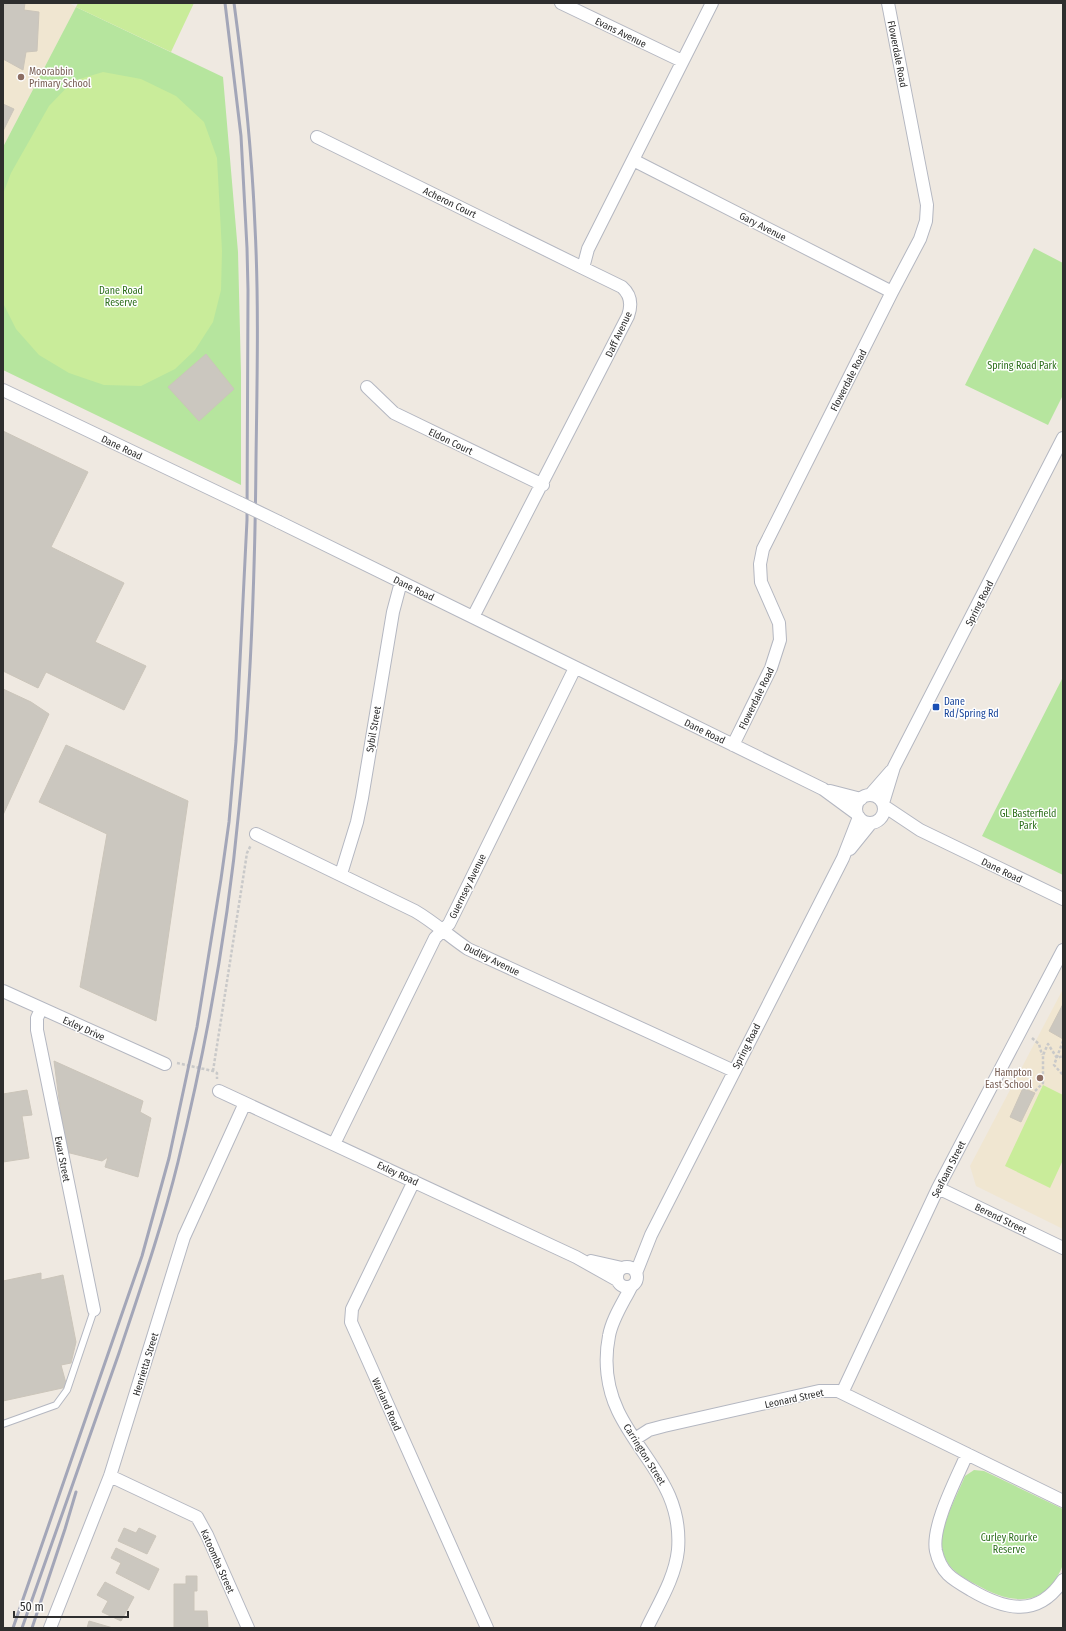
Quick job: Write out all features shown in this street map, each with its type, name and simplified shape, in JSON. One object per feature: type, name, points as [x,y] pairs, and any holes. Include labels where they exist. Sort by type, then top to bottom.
[{"type":"street","name":"Evans Avenue","points":[[561,3],[682,61]]},
{"type":"street","points":[[583,268],[592,239],[712,3]]},
{"type":"street","name":"Flowerdale Road","points":[[733,745],[773,663],[780,640],[780,623],[761,582],[760,564],[763,549],[920,239],[927,213],[888,3]]},
{"type":"street","name":"Acheron Court","points":[[317,137],[583,268]]},
{"type":"street","name":"Gary Avenue","points":[[633,160],[892,292]]},
{"type":"street","name":"Daff Avenue","points":[[474,617],[543,485],[628,316],[631,306],[626,292],[622,287],[583,268]]},
{"type":"street","name":"Eldon Court","points":[[367,387],[394,413],[543,485]]},
{"type":"street","name":"Dane Road","points":[[3,390],[240,503],[823,789],[858,816]]},
{"type":"street","name":"Spring Road","points":[[884,805],[894,767],[1063,438]]},
{"type":"street","name":"Sybil Street","points":[[341,874],[358,816],[393,612],[402,582]]},
{"type":"street","name":"Guernsey Avenue","points":[[334,1144],[435,938],[449,924],[575,668]]},
{"type":"street","name":"Spring Road","points":[[865,797],[894,767]]},
{"type":"street","name":"Dane Road","points":[[823,789],[865,797]]},
{"type":"street","points":[[865,797],[878,797],[884,805],[884,814],[875,822],[867,823],[858,816],[857,806],[865,797]]},
{"type":"street","name":"Dane Road","points":[[884,805],[920,830],[1063,899]]},
{"type":"street","name":"Spring Road","points":[[628,1270],[651,1235],[843,858],[858,816]]},
{"type":"street","name":"Dane Road","points":[[875,822],[892,822],[920,830]]},
{"type":"street","name":"Spring Road","points":[[843,858],[875,822]]},
{"type":"street","name":"Dudley Avenue","points":[[256,834],[415,911],[428,918],[442,931],[468,948],[734,1071]]},
{"type":"street","name":"Seafoam Street","points":[[842,1393],[938,1188],[1063,950]]},
{"type":"street","name":"Exley Drive","points":[[3,991],[165,1064]]},
{"type":"street","name":"Ewar Street","points":[[41,1009],[37,1018],[37,1030],[94,1310]]},
{"type":"street","name":"Exley Road","points":[[219,1091],[576,1257],[618,1282]]},
{"type":"street","name":"Henrietta Street","points":[[50,1628],[110,1476],[184,1237],[245,1103]]},
{"type":"street","name":"Warland Road","points":[[414,1181],[352,1309],[351,1322],[487,1628]]},
{"type":"street","name":"Berend Street","points":[[938,1188],[1063,1248]]},
{"type":"street","name":"Exley Road","points":[[576,1257],[628,1270]]},
{"type":"street","points":[[628,1270],[637,1279],[631,1287],[625,1287],[618,1282],[618,1272],[628,1270]]},
{"type":"street","name":"Carrington Street","points":[[613,1324],[618,1282]]},
{"type":"street","name":"Carrington Street","points":[[631,1287],[609,1335],[606,1357],[610,1390],[618,1412],[659,1474],[666,1488],[676,1518],[678,1536],[677,1558],[673,1573],[647,1628]]},
{"type":"street","name":"Leonard Street","points":[[635,1439],[654,1429],[819,1391],[832,1390],[842,1393],[1063,1501]]},
{"type":"street","points":[[967,1454],[936,1532],[936,1550],[946,1574],[980,1596],[1011,1607],[1027,1607],[1043,1601],[1056,1590],[1063,1580]]},
{"type":"street","name":"Katoomba Street","points":[[110,1476],[197,1517],[207,1535],[248,1628]]},
{"type":"lane","points":[[3,1424],[56,1406],[67,1390],[94,1310]]},
{"type":"path","points":[[213,1071],[247,853],[256,834]]},
{"type":"path","points":[[1019,1034],[1034,1039],[1039,1044],[1043,1056],[1043,1083],[1035,1091]]},
{"type":"path","points":[[1063,1040],[1054,1065],[1063,1075]]},
{"type":"path","points":[[1043,1056],[1048,1044],[1057,1058]]},
{"type":"path","points":[[1057,1058],[1063,1056]]},
{"type":"path","points":[[165,1064],[169,1062],[213,1071],[217,1073],[219,1091]]},
{"type":"shaded area","name":"Moorabbin Primary School","points":[[3,3],[69,3],[76,7],[3,147]]},
{"type":"shaded area","name":"Hampton East School","points":[[1063,989],[1063,1229],[976,1186],[970,1166]]},
{"type":"green space","points":[[78,3],[194,3],[171,52],[76,7]]},
{"type":"green space","name":"Dane Road Reserve","points":[[76,7],[223,77],[238,252],[241,373],[241,485],[3,370],[3,147]]},
{"type":"green space","name":"Dane Road Reserve","points":[[103,72],[141,79],[176,96],[204,122],[217,158],[222,251],[221,290],[213,322],[195,350],[175,369],[141,386],[104,385],[69,373],[39,355],[16,329],[3,303],[3,194],[11,173],[49,106],[73,81]]},
{"type":"green space","name":"Spring Road Park","points":[[1034,248],[1063,263],[1063,395],[1048,425],[965,385]]},
{"type":"green space","name":"GL Basterfield Park","points":[[1063,677],[1063,875],[982,836]]},
{"type":"green space","points":[[1043,1085],[1063,1095],[1063,1160],[1050,1188],[1005,1166]]},
{"type":"green space","name":"Curley Rourke Reserve","points":[[974,1470],[984,1471],[1063,1509],[1064,1548],[1062,1567],[1055,1581],[1046,1590],[1036,1596],[1026,1599],[1014,1599],[989,1591],[959,1575],[946,1561],[942,1547],[942,1538],[946,1520],[965,1476]]},
{"type":"building","points":[[3,3],[25,3],[24,10],[39,12],[37,51],[26,52],[23,70],[3,59]]},
{"type":"building","points":[[3,104],[14,109],[3,131]]},
{"type":"building","points":[[206,354],[234,389],[199,421],[168,387]]},
{"type":"building","points":[[3,431],[88,472],[51,547],[124,583],[95,642],[146,666],[124,710],[46,672],[38,688],[3,671]]},
{"type":"building","points":[[3,689],[31,702],[49,714],[3,815]]},
{"type":"building","points":[[66,745],[188,801],[156,1021],[80,987],[107,834],[39,802]]},
{"type":"building","points":[[1063,1004],[1063,1039],[1049,1031]]},
{"type":"building","points":[[54,1061],[143,1101],[140,1112],[151,1118],[138,1177],[105,1167],[108,1157],[102,1161],[66,1152]]},
{"type":"building","points":[[1023,1088],[1035,1093],[1021,1122],[1010,1117]]},
{"type":"building","points":[[27,1090],[32,1115],[22,1116],[29,1158],[3,1162],[3,1094]]},
{"type":"building","points":[[41,1273],[41,1280],[63,1275],[76,1342],[71,1363],[61,1365],[67,1387],[3,1401],[3,1281]]},
{"type":"building","points":[[124,1528],[136,1533],[139,1528],[156,1536],[147,1554],[118,1541]]},
{"type":"building","points":[[116,1548],[159,1569],[149,1590],[116,1573],[121,1563],[111,1558]]},
{"type":"building","points":[[186,1576],[197,1576],[197,1591],[194,1591],[194,1611],[207,1611],[208,1628],[174,1628],[174,1584],[186,1584]]},
{"type":"building","points":[[105,1582],[134,1597],[121,1621],[102,1612],[108,1601],[97,1595]]},
{"type":"building","points":[[89,1621],[113,1628],[87,1628]]},
{"type":"railway","points":[[13,1628],[142,1256],[169,1158],[197,1027],[229,822],[236,741],[247,520],[248,290],[241,136],[225,3]]},
{"type":"railway","points":[[22,1628],[119,1353],[165,1210],[178,1162],[198,1075],[215,987],[229,898],[247,722],[252,635],[255,547],[257,344],[257,285],[254,199],[250,143],[234,3]]},
{"type":"railway","points":[[32,1628],[76,1492]]},
{"type":"place","name":"Moorabbin Primary School","points":[[21,77]]},
{"type":"place","name":"Dane Rd/Spring Rd","points":[[936,707]]},
{"type":"place","name":"Hampton East School","points":[[1040,1078]]}]
